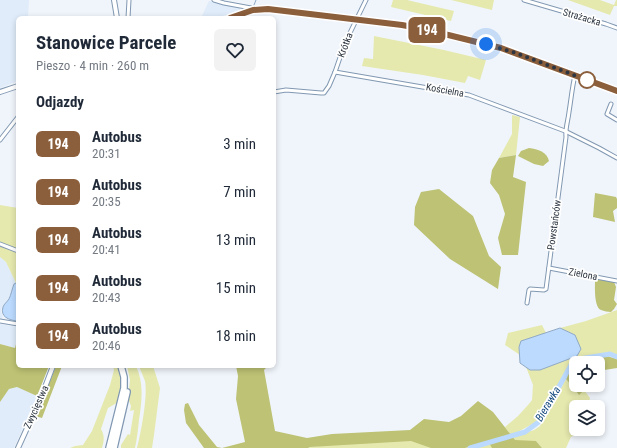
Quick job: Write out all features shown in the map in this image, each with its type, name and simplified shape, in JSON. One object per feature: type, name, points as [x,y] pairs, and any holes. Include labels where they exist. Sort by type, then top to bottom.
[{"type":"highway","points":[[109,448],[124,388],[124,377],[122,368]]},
{"type":"highway","points":[[114,448],[128,389],[128,376],[126,368]]},
{"type":"main road","points":[[114,0],[117,16]]},
{"type":"main road","points":[[236,16],[253,10],[268,9],[402,25],[428,30],[501,48],[617,91]]},
{"type":"main road","points":[[0,92],[16,87]]},
{"type":"main road","name":"Zwycięstwa","points":[[18,448],[42,395],[52,368]]},
{"type":"street","points":[[128,0],[128,16]]},
{"type":"street","points":[[214,0],[251,8],[253,10]]},
{"type":"street","name":"Krótka","points":[[335,72],[344,43],[366,0]]},
{"type":"street","name":"Strażacka","points":[[524,0],[617,28]]},
{"type":"street","points":[[276,91],[286,90],[321,94],[324,93],[329,86],[335,72]]},
{"type":"street","name":"Kościelna","points":[[335,72],[470,95],[565,131],[617,158]]},
{"type":"street","name":"Powstańców","points":[[527,303],[530,289],[545,290],[566,137],[565,131],[575,75]]},
{"type":"street","points":[[611,104],[607,114],[617,120]]},
{"type":"street","points":[[0,140],[16,120]]},
{"type":"street","points":[[0,244],[16,250]]},
{"type":"street","name":"Zielona","points":[[549,268],[617,281]]},
{"type":"street","points":[[0,321],[16,324]]},
{"type":"shaded area","points":[[0,0],[29,0],[28,16],[16,16],[16,82],[0,88]]},
{"type":"shaded area","points":[[209,1],[240,8],[240,10],[223,16],[202,16]]},
{"type":"shaded area","points":[[0,257],[6,262],[16,283],[14,284],[9,299],[2,307],[1,312],[3,316],[0,322]]},
{"type":"shaded area","points":[[0,324],[16,327],[15,348],[0,344]]},
{"type":"shaded area","points":[[17,387],[37,396],[14,448],[0,448],[0,402],[9,389]]},
{"type":"green space","points":[[393,0],[407,0],[454,11],[451,21],[391,7]]},
{"type":"green space","points":[[451,0],[494,0],[492,10]]},
{"type":"green space","points":[[568,0],[600,0],[614,5],[617,0],[617,6],[614,6],[610,15]]},
{"type":"green space","points":[[374,36],[486,60],[480,80],[468,76],[465,83],[362,66],[364,58],[373,59]]},
{"type":"green space","points":[[512,115],[520,117],[516,155],[499,158],[512,134]]},
{"type":"green space","points":[[529,148],[542,152],[546,155],[549,161],[543,166],[534,164],[518,156],[521,151]]},
{"type":"green space","points":[[516,155],[513,177],[526,182],[518,255],[502,255],[498,238],[505,214],[499,195],[490,183],[492,170],[499,158]]},
{"type":"green space","points":[[439,189],[473,216],[489,256],[501,267],[498,289],[450,259],[414,225],[415,207],[421,192]]},
{"type":"green space","points":[[595,193],[616,197],[617,208],[613,211],[615,222],[593,217]]},
{"type":"green space","points":[[0,205],[16,208],[16,249],[0,243]]},
{"type":"green space","points":[[0,246],[16,252],[16,283],[6,262],[0,257]]},
{"type":"green space","points":[[598,278],[614,282],[616,287],[614,300],[617,304],[611,312],[601,310],[597,305],[595,297],[595,281]]},
{"type":"green space","points":[[617,310],[617,356],[609,353],[592,356],[569,356],[569,365],[540,420],[514,434],[515,436],[534,430],[540,426],[566,379],[569,383],[569,392],[576,392],[578,394],[586,392],[590,398],[590,400],[569,400],[569,436],[573,436],[566,448],[542,448],[536,441],[513,448],[465,448],[511,435],[505,427],[518,416],[532,400],[533,385],[526,367],[530,370],[575,335],[560,328]]},
{"type":"green space","points":[[542,325],[546,333],[521,341],[519,347],[520,355],[505,345],[508,333]]},
{"type":"green space","points":[[0,344],[15,348],[16,344],[16,368],[48,368],[37,396],[17,387],[9,389],[0,402]]},
{"type":"green space","points":[[607,355],[617,359],[617,368],[605,370],[605,356],[601,356]]},
{"type":"green space","points":[[55,368],[61,368],[42,418],[35,416]]},
{"type":"green space","points":[[114,368],[119,368],[122,380],[122,392],[120,401],[108,408],[101,429],[104,438],[102,448],[70,448],[83,445],[92,431],[110,385]]},
{"type":"green space","points":[[127,368],[137,368],[142,392],[137,438],[135,448],[121,448],[121,445],[128,434],[130,435],[134,410],[130,411],[131,406],[128,398],[130,380]]},
{"type":"green space","points":[[140,368],[154,368],[160,388],[152,448],[137,448],[145,405],[145,381]]},
{"type":"green space","points":[[236,368],[266,368],[264,370],[275,431],[307,438],[332,434],[410,430],[424,419],[449,422],[461,416],[478,401],[493,412],[515,440],[536,441],[542,448],[492,448],[488,441],[465,448],[431,448],[411,441],[308,448],[222,448],[245,442],[236,399],[238,376]]},
{"type":"green space","points":[[569,371],[569,383],[566,379]]},
{"type":"green space","points":[[188,403],[199,425],[217,447],[222,448],[204,448],[186,423],[184,410],[185,404]]},
{"type":"green space","points":[[407,437],[449,448],[308,448],[310,447]]},
{"type":"water","points":[[16,283],[16,321],[4,316],[2,310],[3,306],[10,297],[14,284]]},
{"type":"water","points":[[560,328],[575,335],[581,349],[577,356],[569,356],[569,359],[540,370],[530,370],[520,363],[519,347],[521,341]]},
{"type":"waterway","points":[[254,5],[256,0]]},
{"type":"waterway","name":"Bierawka","points":[[470,448],[525,432],[540,421],[571,365],[579,359],[610,354],[617,357]]},
{"type":"bus line","name":"194","points":[[236,16],[253,10],[268,9],[402,25],[428,30],[501,48],[617,91]]},
{"type":"route","points":[[486,44],[516,53],[587,80]]}]
